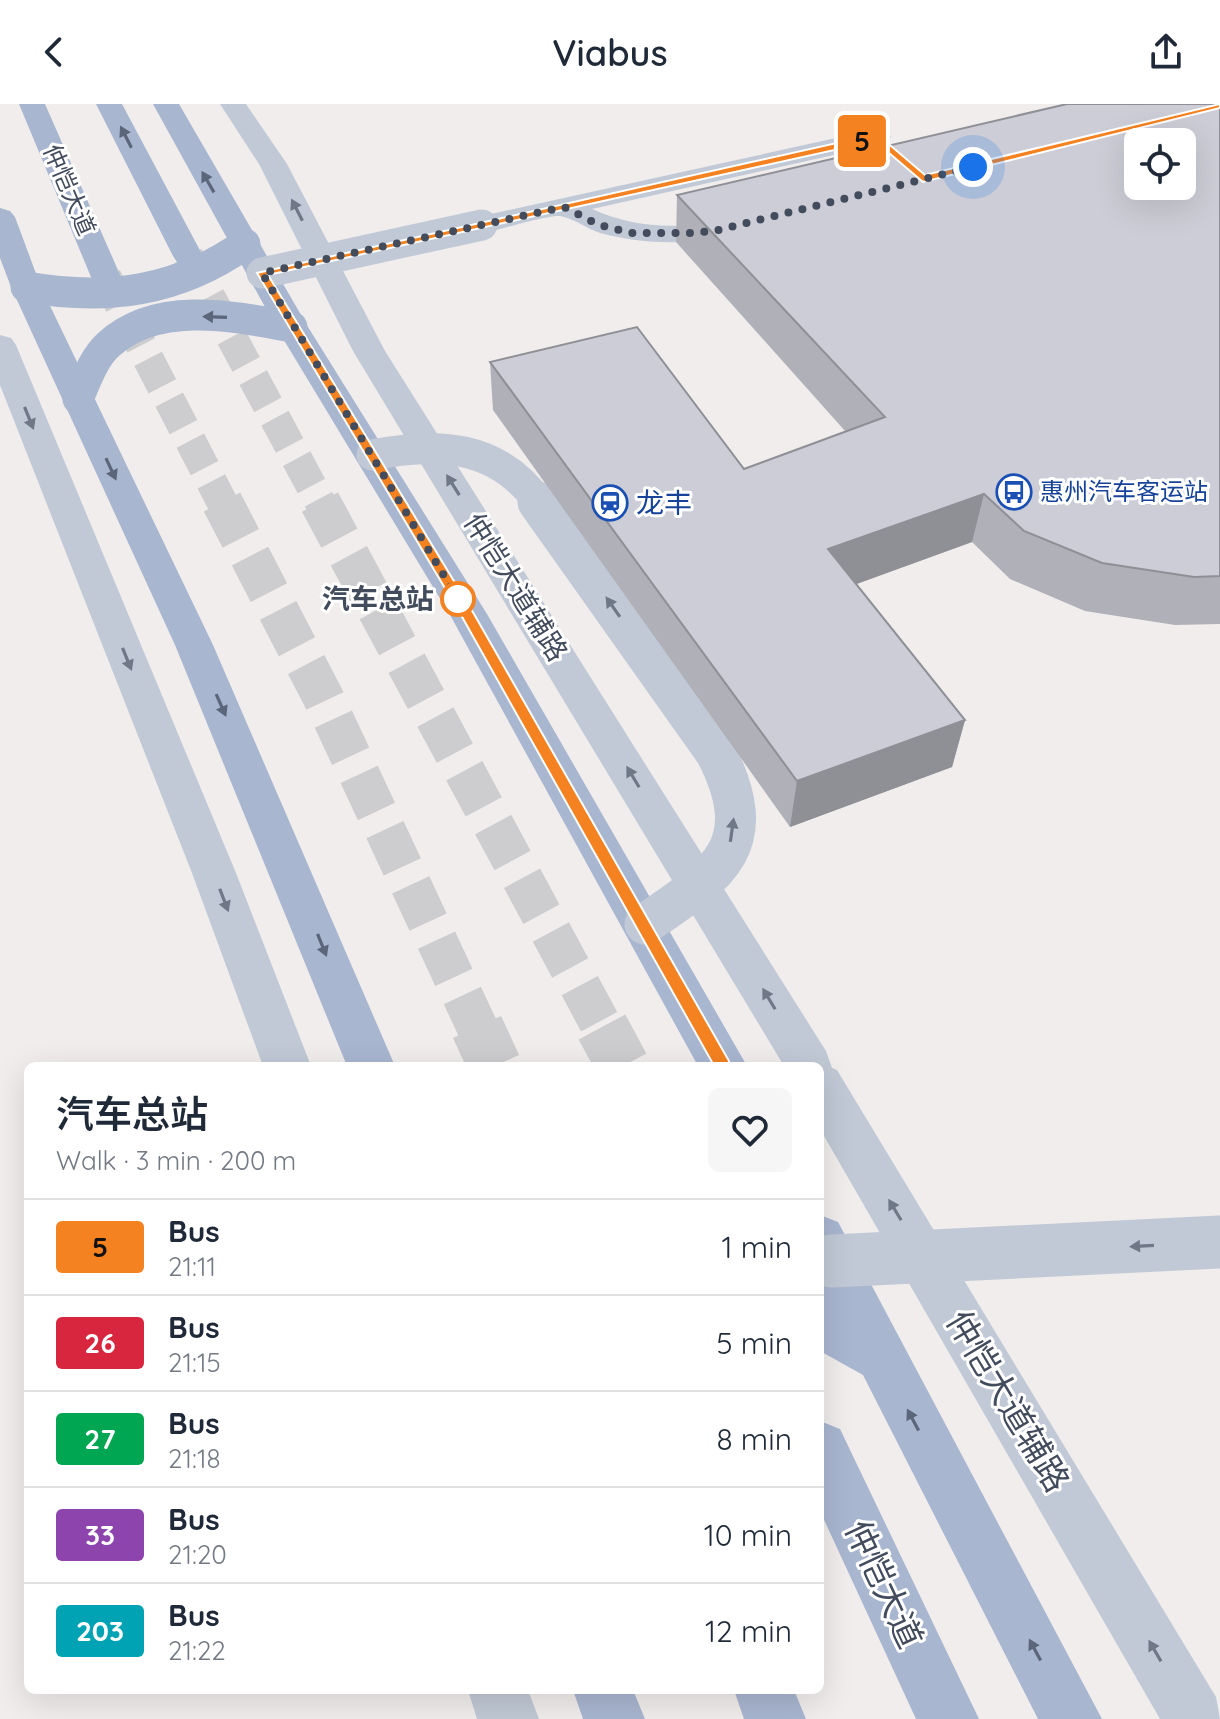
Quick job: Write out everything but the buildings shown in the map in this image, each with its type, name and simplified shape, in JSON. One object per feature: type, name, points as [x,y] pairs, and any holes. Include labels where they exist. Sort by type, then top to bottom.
[{"type":"main road","name":"仲恺大道","points":[[32,104],[106,277]]},
{"type":"main road","points":[[109,104],[188,256]]},
{"type":"main road","name":"仲恺大道辅路","points":[[166,104],[292,327],[468,614],[721,1062]]},
{"type":"main road","points":[[0,217],[26,287],[194,645],[369,1062]]},
{"type":"main road","points":[[26,287],[100,295],[155,290],[202,271],[245,244]]},
{"type":"main road","points":[[78,399],[94,364],[108,346],[127,332],[144,325],[175,318],[211,316],[292,327]]},
{"type":"main road","points":[[826,1250],[1071,1719]]},
{"type":"main road","points":[[824,1324],[879,1355]]},
{"type":"main road","name":"仲恺大道","points":[[824,1457],[948,1719]]},
{"type":"main road","points":[[605,1694],[614,1719]]},
{"type":"main road","points":[[766,1694],[775,1719]]},
{"type":"street","name":"仲恺大道辅路","points":[[233,104],[273,164],[369,351],[807,1062]]},
{"type":"street","points":[[262,273],[564,207],[874,126],[900,158]]},
{"type":"street","points":[[564,207],[599,225],[631,233],[668,235],[714,231],[759,220]]},
{"type":"street","points":[[0,345],[214,873],[285,1062]]},
{"type":"street","points":[[372,455],[420,446],[451,447],[481,453],[513,474],[535,497],[716,753],[726,771],[733,798],[732,835],[726,856],[711,876],[645,924]]},
{"type":"street","name":"仲恺大道辅路","points":[[824,1092],[1194,1719]]},
{"type":"street","points":[[826,1250],[1220,1242]]},
{"type":"street","points":[[499,1694],[508,1719]]},
{"type":"tunnel","points":[[188,256],[321,504]]},
{"type":"tunnel","points":[[106,277],[223,504]]},
{"type":"tunnel","points":[[222,502],[323,697],[478,1029]]},
{"type":"tunnel","points":[[320,502],[603,1029]]},
{"type":"tunnel","points":[[477,1027],[493,1062]]},
{"type":"tunnel","points":[[602,1027],[621,1062]]},
{"type":"bus line","name":"5","points":[[721,1062],[468,614],[262,273],[877,137],[923,179],[1220,105]]},
{"type":"place","name":"惠州汽车客运站","points":[[1014,492]]},
{"type":"place","name":"龙丰","points":[[610,503]]},
{"type":"place","name":"汽车总站","points":[[458,599]]},
{"type":"route","points":[[458,599],[262,273],[564,207],[599,225],[631,233],[668,235],[714,231],[973,167]]}]
